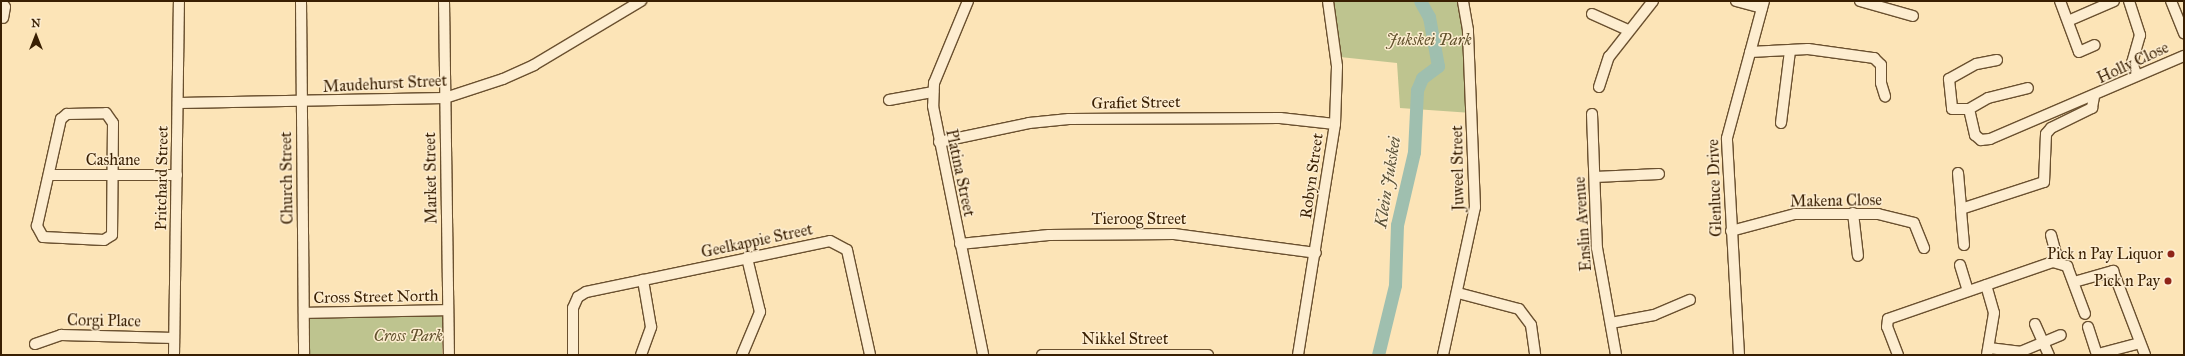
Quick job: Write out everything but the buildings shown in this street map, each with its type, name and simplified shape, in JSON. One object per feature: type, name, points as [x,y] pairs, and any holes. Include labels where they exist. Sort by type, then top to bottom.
[{"type":"street","name":"Pritchard Street","points":[[174,355],[179,103],[179,1]]},
{"type":"street","name":"Church Street","points":[[301,1],[304,355]]},
{"type":"street","name":"Market Street","points":[[444,1],[449,355]]},
{"type":"street","name":"Maudehurst Street","points":[[179,103],[302,103],[445,98],[503,79],[534,65],[641,1]]},
{"type":"street","name":"Platina Street","points":[[968,1],[933,92],[939,142],[983,355]]},
{"type":"street","name":"Robyn Street","points":[[1298,355],[1316,252],[1335,124],[1337,74],[1328,1]]},
{"type":"street","name":"Juweel Street","points":[[1443,355],[1458,293],[1475,198],[1468,30],[1463,1]]},
{"type":"street","points":[[1599,87],[1609,57],[1628,30],[1653,1]]},
{"type":"street","points":[[1736,1],[1763,5]]},
{"type":"street","points":[[1860,1],[1913,16]]},
{"type":"street","points":[[2060,1],[2079,52],[2095,46]]},
{"type":"street","points":[[2068,21],[2114,1]]},
{"type":"street","points":[[2129,1],[2140,35],[2132,63],[2135,71]]},
{"type":"street","points":[[2171,1],[2184,34]]},
{"type":"street","points":[[1,2],[5,7],[3,18]]},
{"type":"street","name":"Glenluce Drive","points":[[1739,355],[1727,138],[1763,5]]},
{"type":"street","points":[[1592,14],[1628,30]]},
{"type":"street","points":[[1750,52],[1822,50],[1878,60],[1882,66],[1881,83],[1885,96]]},
{"type":"street","points":[[1781,123],[1790,51]]},
{"type":"street","name":"Holly Close","points":[[1969,109],[1975,135],[1984,140],[2094,97],[2184,56]]},
{"type":"street","points":[[1997,60],[1976,64],[1949,79],[1952,109],[1969,109],[1988,98],[2028,88]]},
{"type":"street","points":[[889,100],[933,92]]},
{"type":"street","points":[[1962,209],[2044,182],[2046,134],[2051,128],[2092,108],[2094,97]]},
{"type":"street","points":[[104,112],[113,123],[113,232],[107,240],[51,240],[38,234],[37,226],[49,174],[65,115],[104,112]]},
{"type":"street","name":"Enslin Avenue","points":[[1592,114],[1598,255],[1616,355]]},
{"type":"street","name":"Grafiet Street","points":[[939,142],[1058,119],[1280,118],[1335,124]]},
{"type":"street","points":[[1958,173],[1964,245]]},
{"type":"street","name":"Cashane","points":[[49,174],[177,175]]},
{"type":"street","points":[[1595,177],[1659,174]]},
{"type":"street","points":[[1852,213],[1858,256]]},
{"type":"street","name":"Makena Close","points":[[1732,231],[1795,214],[1852,213],[1909,220],[1916,226],[1924,248]]},
{"type":"street","name":"Tieroog Street","points":[[960,244],[1042,236],[1174,234],[1316,252]]},
{"type":"street","points":[[2051,235],[2058,262]]},
{"type":"street","name":"Geelkappie Street","points":[[573,355],[572,308],[578,297],[586,292],[830,241],[843,244],[850,257],[870,355]]},
{"type":"street","points":[[742,355],[760,312],[747,258]]},
{"type":"street","points":[[1898,355],[1887,327],[1888,319],[2058,262],[2067,266],[2085,314]]},
{"type":"street","points":[[1960,265],[1968,291]]},
{"type":"street","points":[[2074,282],[2113,270],[2144,355]]},
{"type":"street","points":[[641,355],[651,327],[643,280]]},
{"type":"street","points":[[1986,285],[1994,313],[1988,351],[2015,353],[2044,343],[2061,335]]},
{"type":"street","points":[[1458,293],[1520,309],[1531,325],[1535,355]]},
{"type":"street","points":[[1611,323],[1654,315],[1690,300]]},
{"type":"street","name":"Cross Street North","points":[[304,313],[448,310]]},
{"type":"street","points":[[2035,324],[2049,355]]},
{"type":"street","points":[[2088,327],[2097,355],[2140,343]]},
{"type":"street","name":"Corgi Place","points":[[35,344],[61,335],[174,338]]},
{"type":"street","name":"Nikkel Street","points":[[1042,355],[1208,355]]},
{"type":"green space","name":"Jukskei Park","points":[[1332,1],[1461,1],[1472,113],[1400,108],[1397,63],[1340,57]]},
{"type":"green space","name":"Cross Park","points":[[443,316],[442,355],[310,355],[310,319]]},
{"type":"waterway","name":"Klein Jukskei","points":[[1378,355],[1395,285],[1397,225],[1414,152],[1417,90],[1422,78],[1438,66],[1429,17],[1420,1]]},
{"type":"place","name":"Pick n Pay Liquor","points":[[2171,254]]},
{"type":"place","name":"Pick n Pay","points":[[2168,281]]}]
